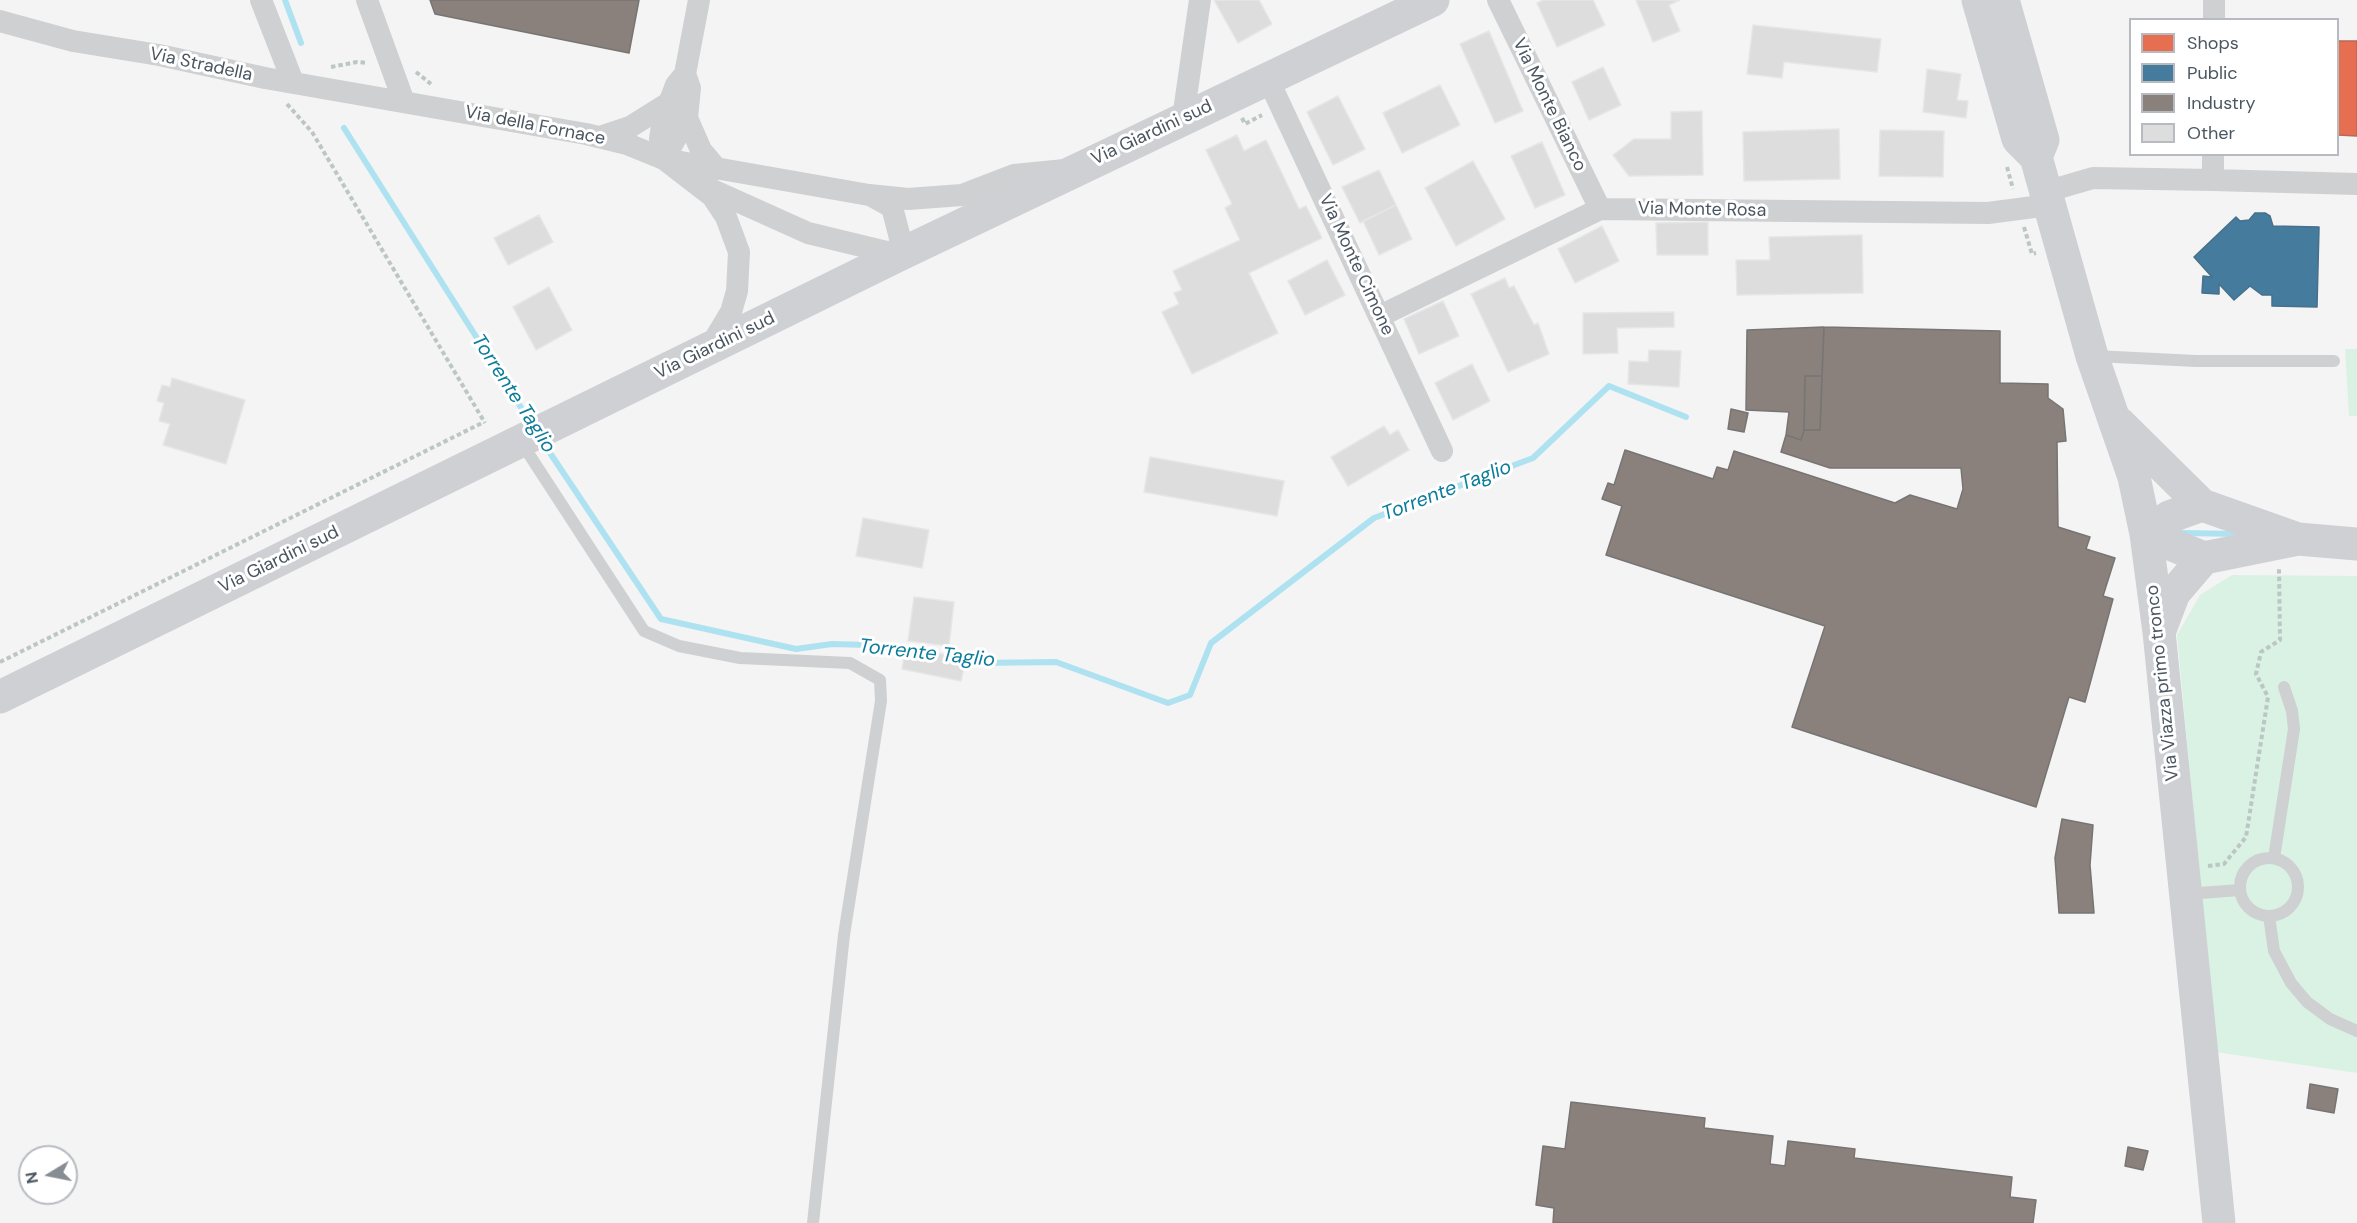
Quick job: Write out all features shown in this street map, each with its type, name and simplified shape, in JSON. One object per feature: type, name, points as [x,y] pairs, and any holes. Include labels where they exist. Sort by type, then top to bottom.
[{"type":"street","points":[[261,0],[291,78]]},
{"type":"street","points":[[367,0],[404,102]]},
{"type":"street","points":[[699,0],[685,74],[676,85],[660,133],[664,159],[712,196],[726,217],[739,252],[740,270],[731,312],[708,350]]},
{"type":"street","points":[[1183,118],[1200,0]]},
{"type":"street","name":"Via Giardini sud","points":[[0,698],[899,255],[1433,0]]},
{"type":"street","name":"Via Monte Bianco","points":[[1498,0],[1600,209]]},
{"type":"street","name":"Via Viazza primo tronco","points":[[1978,0],[2018,139],[2036,157],[2092,356],[2134,477],[2146,534],[2194,893],[2219,1223]]},
{"type":"street","name":"Via Viazza primo tronco","points":[[2003,0],[2043,140],[2036,157]]},
{"type":"street","points":[[2214,0],[2214,18]]},
{"type":"street","name":"Via Stradella","points":[[0,21],[74,41],[192,61],[265,78],[291,78],[404,102]]},
{"type":"street","points":[[664,159],[687,118],[690,88],[685,74]]},
{"type":"street","name":"Via Monte Cimone","points":[[1268,78],[1442,452]]},
{"type":"street","name":"Via della Fornace","points":[[404,102],[598,137],[627,144],[664,159]]},
{"type":"street","points":[[598,137],[630,127],[670,102]]},
{"type":"street","points":[[687,118],[701,150],[717,169]]},
{"type":"street","points":[[2212,180],[2213,156]]},
{"type":"street","points":[[664,159],[869,195],[908,199],[962,195],[1014,175],[1075,170]]},
{"type":"street","points":[[688,178],[808,233],[899,255],[900,237],[892,207],[869,195]]},
{"type":"street","name":"Via Monte Rosa","points":[[1380,316],[1600,209],[1988,213],[2047,199],[2093,178],[2357,184]]},
{"type":"street","points":[[2114,418],[2202,505],[2289,550]]},
{"type":"street","points":[[2146,534],[2169,517],[2202,505]]},
{"type":"street","points":[[2146,534],[2204,558],[2357,544]]},
{"type":"street","points":[[2159,632],[2174,593],[2204,558]]},
{"type":"lane","points":[[2092,356],[2196,361],[2334,361]]},
{"type":"lane","points":[[531,436],[644,631],[679,646],[740,658],[850,663],[880,680],[881,701],[842,955],[813,1223]]},
{"type":"lane","points":[[2274,858],[2294,729],[2292,711],[2284,687]]},
{"type":"lane","points":[[2274,858],[2282,860],[2295,872],[2299,890],[2297,898],[2286,912],[2269,916],[2253,912],[2242,898],[2240,881],[2249,865],[2256,860],[2274,858]]},
{"type":"lane","points":[[2194,893],[2240,890]]},
{"type":"lane","points":[[2269,916],[2274,951],[2291,983],[2314,1008],[2346,1028],[2357,1031]]},
{"type":"path","points":[[291,78],[357,62],[392,66],[417,72],[433,85]]},
{"type":"path","points":[[0,662],[484,422],[312,132],[265,78]]},
{"type":"path","points":[[2194,893],[2201,866],[2224,864],[2246,837],[2268,698],[2256,674],[2261,652],[2280,640],[2289,550]]},
{"type":"green space","points":[[2345,349],[2357,349],[2357,416],[2349,416]]},
{"type":"green space","points":[[2232,575],[2357,576],[2357,1073],[2216,1052],[2177,635],[2200,595]]},
{"type":"building: Shops","points":[[2339,41],[2357,41],[2357,136],[2339,135]]},
{"type":"building: Public","points":[[2255,213],[2265,213],[2270,216],[2273,226],[2319,227],[2317,307],[2272,306],[2272,295],[2262,295],[2250,286],[2234,300],[2219,284],[2219,294],[2202,293],[2203,276],[2212,277],[2194,257],[2236,217],[2240,221],[2249,220]]},
{"type":"building: Industry","points":[[430,0],[639,0],[629,53],[435,14]]},
{"type":"building: Industry","points":[[1824,327],[2000,331],[2000,383],[2048,384],[2048,398],[2063,409],[2066,441],[2057,442],[2058,527],[2090,537],[2086,549],[2115,558],[2103,596],[2113,599],[2085,702],[2069,697],[2036,807],[1792,727],[1825,626],[1606,555],[1622,506],[1602,499],[1608,483],[1614,485],[1625,450],[1713,479],[1717,467],[1728,470],[1734,451],[1895,503],[1910,495],[1957,509],[1963,489],[1961,468],[1830,468],[1781,452],[1786,435],[1801,440],[1804,430],[1820,430]]},
{"type":"building: Industry","points":[[1824,327],[1822,376],[1805,376],[1804,430],[1801,440],[1786,435],[1789,412],[1746,410],[1747,330]]},
{"type":"building: Industry","points":[[1805,376],[1822,376],[1820,430],[1804,430]]},
{"type":"building: Industry","points":[[1731,409],[1748,413],[1744,432],[1728,429]]},
{"type":"building: Industry","points":[[2062,819],[2093,825],[2090,865],[2094,913],[2059,913],[2055,858]]},
{"type":"building: Industry","points":[[2310,1084],[2338,1089],[2334,1113],[2307,1108]]},
{"type":"building: Industry","points":[[1571,1102],[1705,1118],[1704,1128],[1773,1136],[1770,1164],[1785,1166],[1788,1141],[1855,1149],[1854,1158],[2012,1177],[2010,1197],[2036,1200],[2033,1223],[1553,1223],[1554,1208],[1536,1205],[1543,1146],[1565,1149]]},
{"type":"building: Industry","points":[[2128,1147],[2148,1151],[2143,1170],[2125,1166]]},
{"type":"building: Other","points":[[1214,0],[1259,0],[1272,24],[1238,43]]},
{"type":"building: Other","points":[[1543,0],[1593,0],[1605,25],[1557,47],[1537,3]]},
{"type":"building: Other","points":[[1636,0],[1680,0],[1669,5],[1680,31],[1653,42]]},
{"type":"building: Other","points":[[1753,25],[1881,39],[1877,72],[1784,62],[1782,78],[1747,74]]},
{"type":"building: Other","points":[[1489,31],[1523,111],[1495,123],[1460,44]]},
{"type":"building: Other","points":[[1603,67],[1621,105],[1589,120],[1572,82]]},
{"type":"building: Other","points":[[1927,69],[1961,74],[1957,100],[1968,101],[1966,118],[1923,112]]},
{"type":"building: Other","points":[[1440,85],[1460,125],[1402,153],[1383,113]]},
{"type":"building: Other","points":[[1338,96],[1365,149],[1333,165],[1307,112]]},
{"type":"building: Other","points":[[1702,111],[1703,175],[1629,176],[1613,155],[1634,139],[1671,139],[1671,112]]},
{"type":"building: Other","points":[[1839,129],[1840,179],[1744,181],[1743,132]]},
{"type":"building: Other","points":[[1880,130],[1944,131],[1943,177],[1879,176]]},
{"type":"building: Other","points":[[1237,135],[1244,151],[1266,140],[1299,209],[1306,206],[1322,238],[1249,273],[1278,333],[1192,374],[1162,312],[1179,304],[1174,293],[1182,290],[1173,271],[1240,240],[1225,208],[1232,204],[1206,150]]},
{"type":"building: Other","points":[[1542,142],[1565,195],[1535,208],[1511,156]]},
{"type":"building: Other","points":[[1473,161],[1505,219],[1456,246],[1425,188]]},
{"type":"building: Other","points":[[1379,170],[1396,205],[1360,223],[1342,187]]},
{"type":"building: Other","points":[[1396,205],[1412,239],[1379,255],[1363,221]]},
{"type":"building: Other","points":[[539,215],[553,242],[508,265],[494,238]]},
{"type":"building: Other","points":[[1708,222],[1708,255],[1657,255],[1656,223]]},
{"type":"building: Other","points":[[1602,226],[1619,261],[1575,283],[1558,249]]},
{"type":"building: Other","points":[[1862,235],[1863,293],[1737,295],[1736,260],[1770,260],[1769,237]]},
{"type":"building: Other","points":[[1327,260],[1345,295],[1305,315],[1288,281]]},
{"type":"building: Other","points":[[1505,278],[1509,288],[1514,286],[1534,325],[1538,323],[1549,354],[1508,372],[1471,294]]},
{"type":"building: Other","points":[[549,287],[572,330],[536,350],[513,307]]},
{"type":"building: Other","points":[[1443,301],[1459,336],[1419,354],[1404,319]]},
{"type":"building: Other","points":[[1674,312],[1674,327],[1617,328],[1618,353],[1583,354],[1583,313]]},
{"type":"building: Other","points":[[1649,350],[1681,351],[1679,387],[1628,384],[1629,361],[1648,362]]},
{"type":"building: Other","points":[[1472,364],[1490,401],[1453,420],[1435,383]]},
{"type":"building: Other","points":[[172,378],[245,400],[226,464],[163,445],[170,424],[159,421],[164,403],[157,401],[162,385],[170,387]]},
{"type":"building: Other","points":[[1384,426],[1390,435],[1398,430],[1409,450],[1348,486],[1331,457]]},
{"type":"building: Other","points":[[1150,457],[1284,481],[1277,516],[1144,492]]},
{"type":"building: Other","points":[[863,518],[929,530],[922,568],[856,556]]},
{"type":"building: Other","points":[[914,597],[954,602],[949,646],[908,641]]},
{"type":"building: Other","points":[[906,646],[966,659],[961,681],[902,669]]},
{"type":"waterway","name":"Torrente Taglio","points":[[285,0],[301,43]]},
{"type":"waterway","name":"Torrente Taglio","points":[[344,128],[532,425]]},
{"type":"waterway","name":"Torrente Taglio","points":[[958,660],[978,663],[1056,662],[1168,703],[1190,695],[1211,643],[1374,518],[1533,458],[1609,386],[1686,417]]},
{"type":"waterway","name":"Torrente Taglio","points":[[542,441],[661,619],[796,649],[832,644],[868,645],[912,652]]},
{"type":"waterway","name":"Torrente Taglio","points":[[2181,533],[2240,534]]}]
